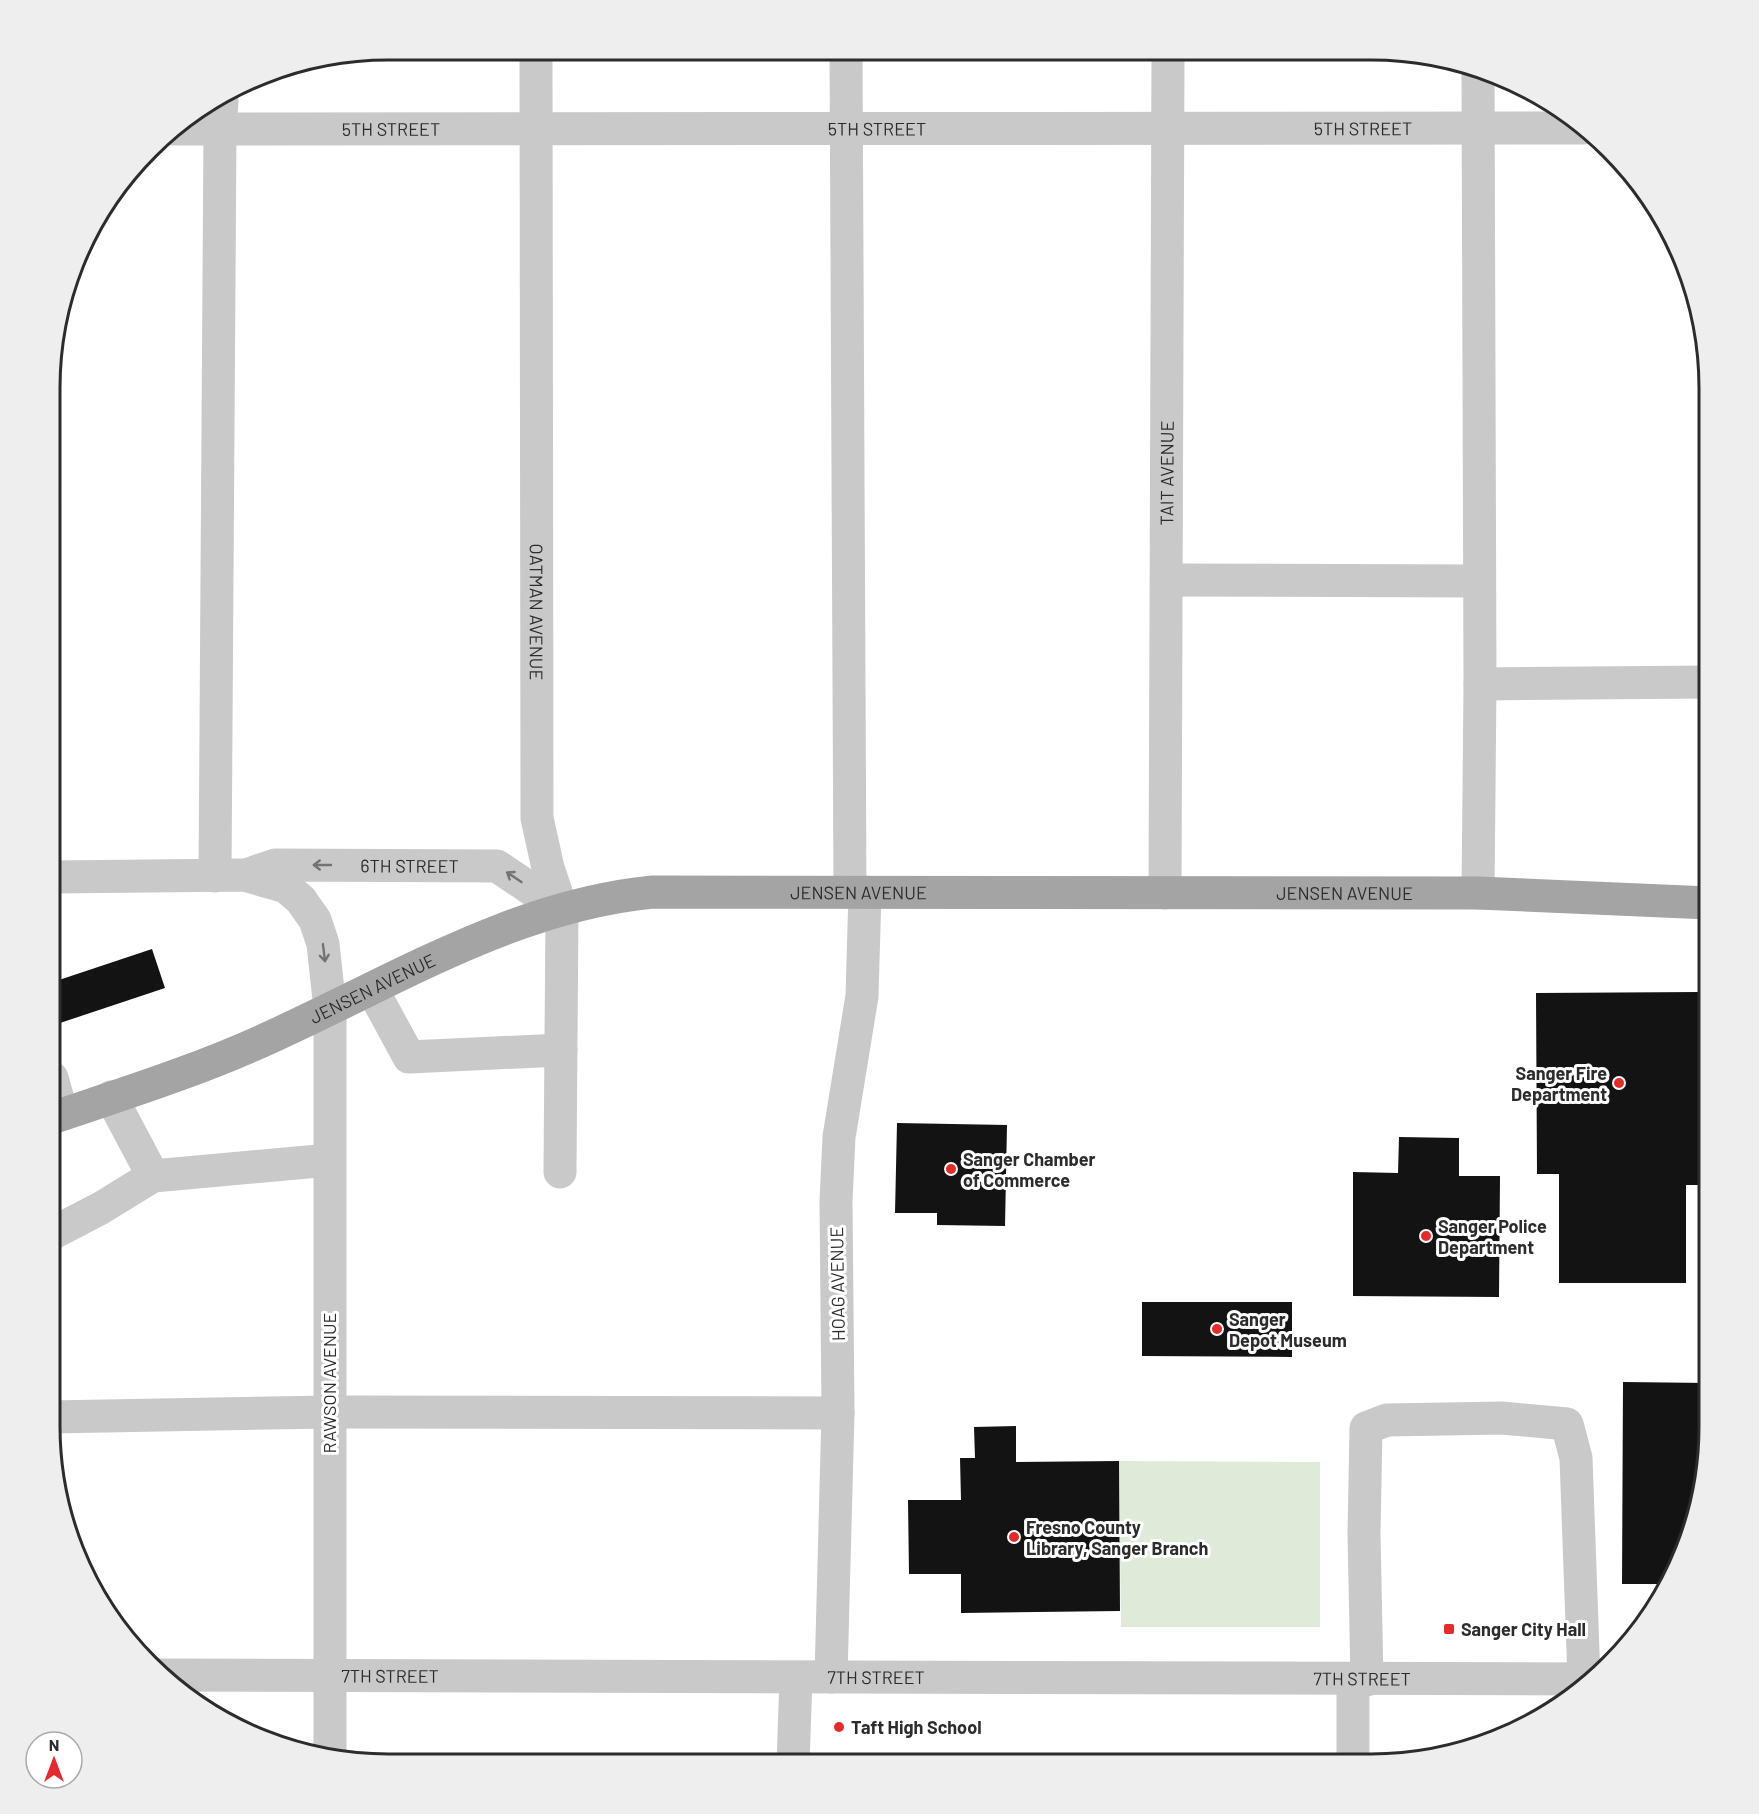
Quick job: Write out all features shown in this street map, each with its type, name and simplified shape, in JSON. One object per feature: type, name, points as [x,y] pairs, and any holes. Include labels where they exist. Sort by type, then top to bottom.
[{"type":"main road","name":"JENSEN AVENUE","points":[[60,1115],[214,1062],[468,944],[537,916],[622,895],[653,892],[1478,894],[1699,903]]},
{"type":"street","name":"OATMAN AVENUE","points":[[536,60],[537,818],[548,868],[562,909],[561,1172]]},
{"type":"street","name":"HOAG AVENUE","points":[[831,1677],[838,1413],[836,1201],[838,1147],[862,996],[858,892],[845,130],[846,60]]},
{"type":"street","name":"TAIT AVENUE","points":[[1165,893],[1168,60]]},
{"type":"street","points":[[1478,77],[1480,684],[1478,894]]},
{"type":"street","name":"5TH STREET","points":[[196,122],[221,115],[536,128],[845,130],[1571,128]]},
{"type":"street","points":[[221,115],[230,875]]},
{"type":"street","points":[[1167,580],[1479,581]]},
{"type":"street","points":[[1480,684],[1699,682]]},
{"type":"street","name":"6TH STREET","points":[[60,877],[230,875],[275,865],[497,866],[562,909]]},
{"type":"street","name":"6TH STREET","points":[[230,875],[286,887],[301,900],[315,920],[323,944],[330,1009]]},
{"type":"street","points":[[372,989],[409,1057],[561,1050]]},
{"type":"street","name":"RAWSON AVENUE","points":[[330,1009],[330,1749]]},
{"type":"street","points":[[111,1097],[153,1176]]},
{"type":"street","points":[[60,1228],[101,1208],[153,1176],[329,1160]]},
{"type":"street","points":[[60,1417],[329,1412],[838,1413]]},
{"type":"street","points":[[1354,1754],[1360,1680],[1366,1428],[1387,1420],[1502,1418],[1567,1424],[1576,1458],[1588,1672]]},
{"type":"street","name":"7TH STREET","points":[[175,1675],[1580,1679]]},
{"type":"street","points":[[793,1754],[796,1678]]},
{"type":"green space","points":[[1119,1461],[1320,1462],[1320,1627],[1121,1627]]},
{"type":"building","points":[[152,949],[165,988],[60,1023],[60,980]]},
{"type":"building","name":"Sanger Fire Department","points":[[1699,992],[1699,1185],[1686,1185],[1686,1283],[1559,1283],[1559,1174],[1537,1174],[1536,993]]},
{"type":"building","name":"Sanger Chamber of Commerce","points":[[897,1123],[1007,1125],[1005,1226],[937,1225],[937,1213],[895,1213]]},
{"type":"building","name":"Sanger Police Department","points":[[1399,1137],[1459,1138],[1459,1176],[1500,1176],[1499,1297],[1353,1296],[1353,1172],[1398,1173]]},
{"type":"building","name":"Sanger Depot Museum","points":[[1142,1302],[1292,1302],[1292,1357],[1142,1356]]},
{"type":"building","points":[[1623,1382],[1699,1383],[1696,1469],[1682,1532],[1658,1584],[1622,1584]]},
{"type":"building","name":"Fresno County Library, Sanger Branch","points":[[1016,1426],[1016,1462],[1119,1461],[1120,1611],[961,1613],[961,1574],[909,1574],[908,1500],[961,1500],[960,1458],[975,1458],[974,1427]]},
{"type":"place","name":"Sanger Fire Department","points":[[1619,1083]]},
{"type":"place","name":"Sanger Chamber of Commerce","points":[[951,1169]]},
{"type":"place","name":"Sanger Police Department","points":[[1426,1236]]},
{"type":"place","name":"Sanger Depot Museum","points":[[1217,1329]]},
{"type":"place","name":"Fresno County Library, Sanger Branch","points":[[1014,1537]]},
{"type":"place","name":"Sanger City Hall","points":[[1449,1629]]},
{"type":"place","name":"Taft High School","points":[[839,1727]]}]
